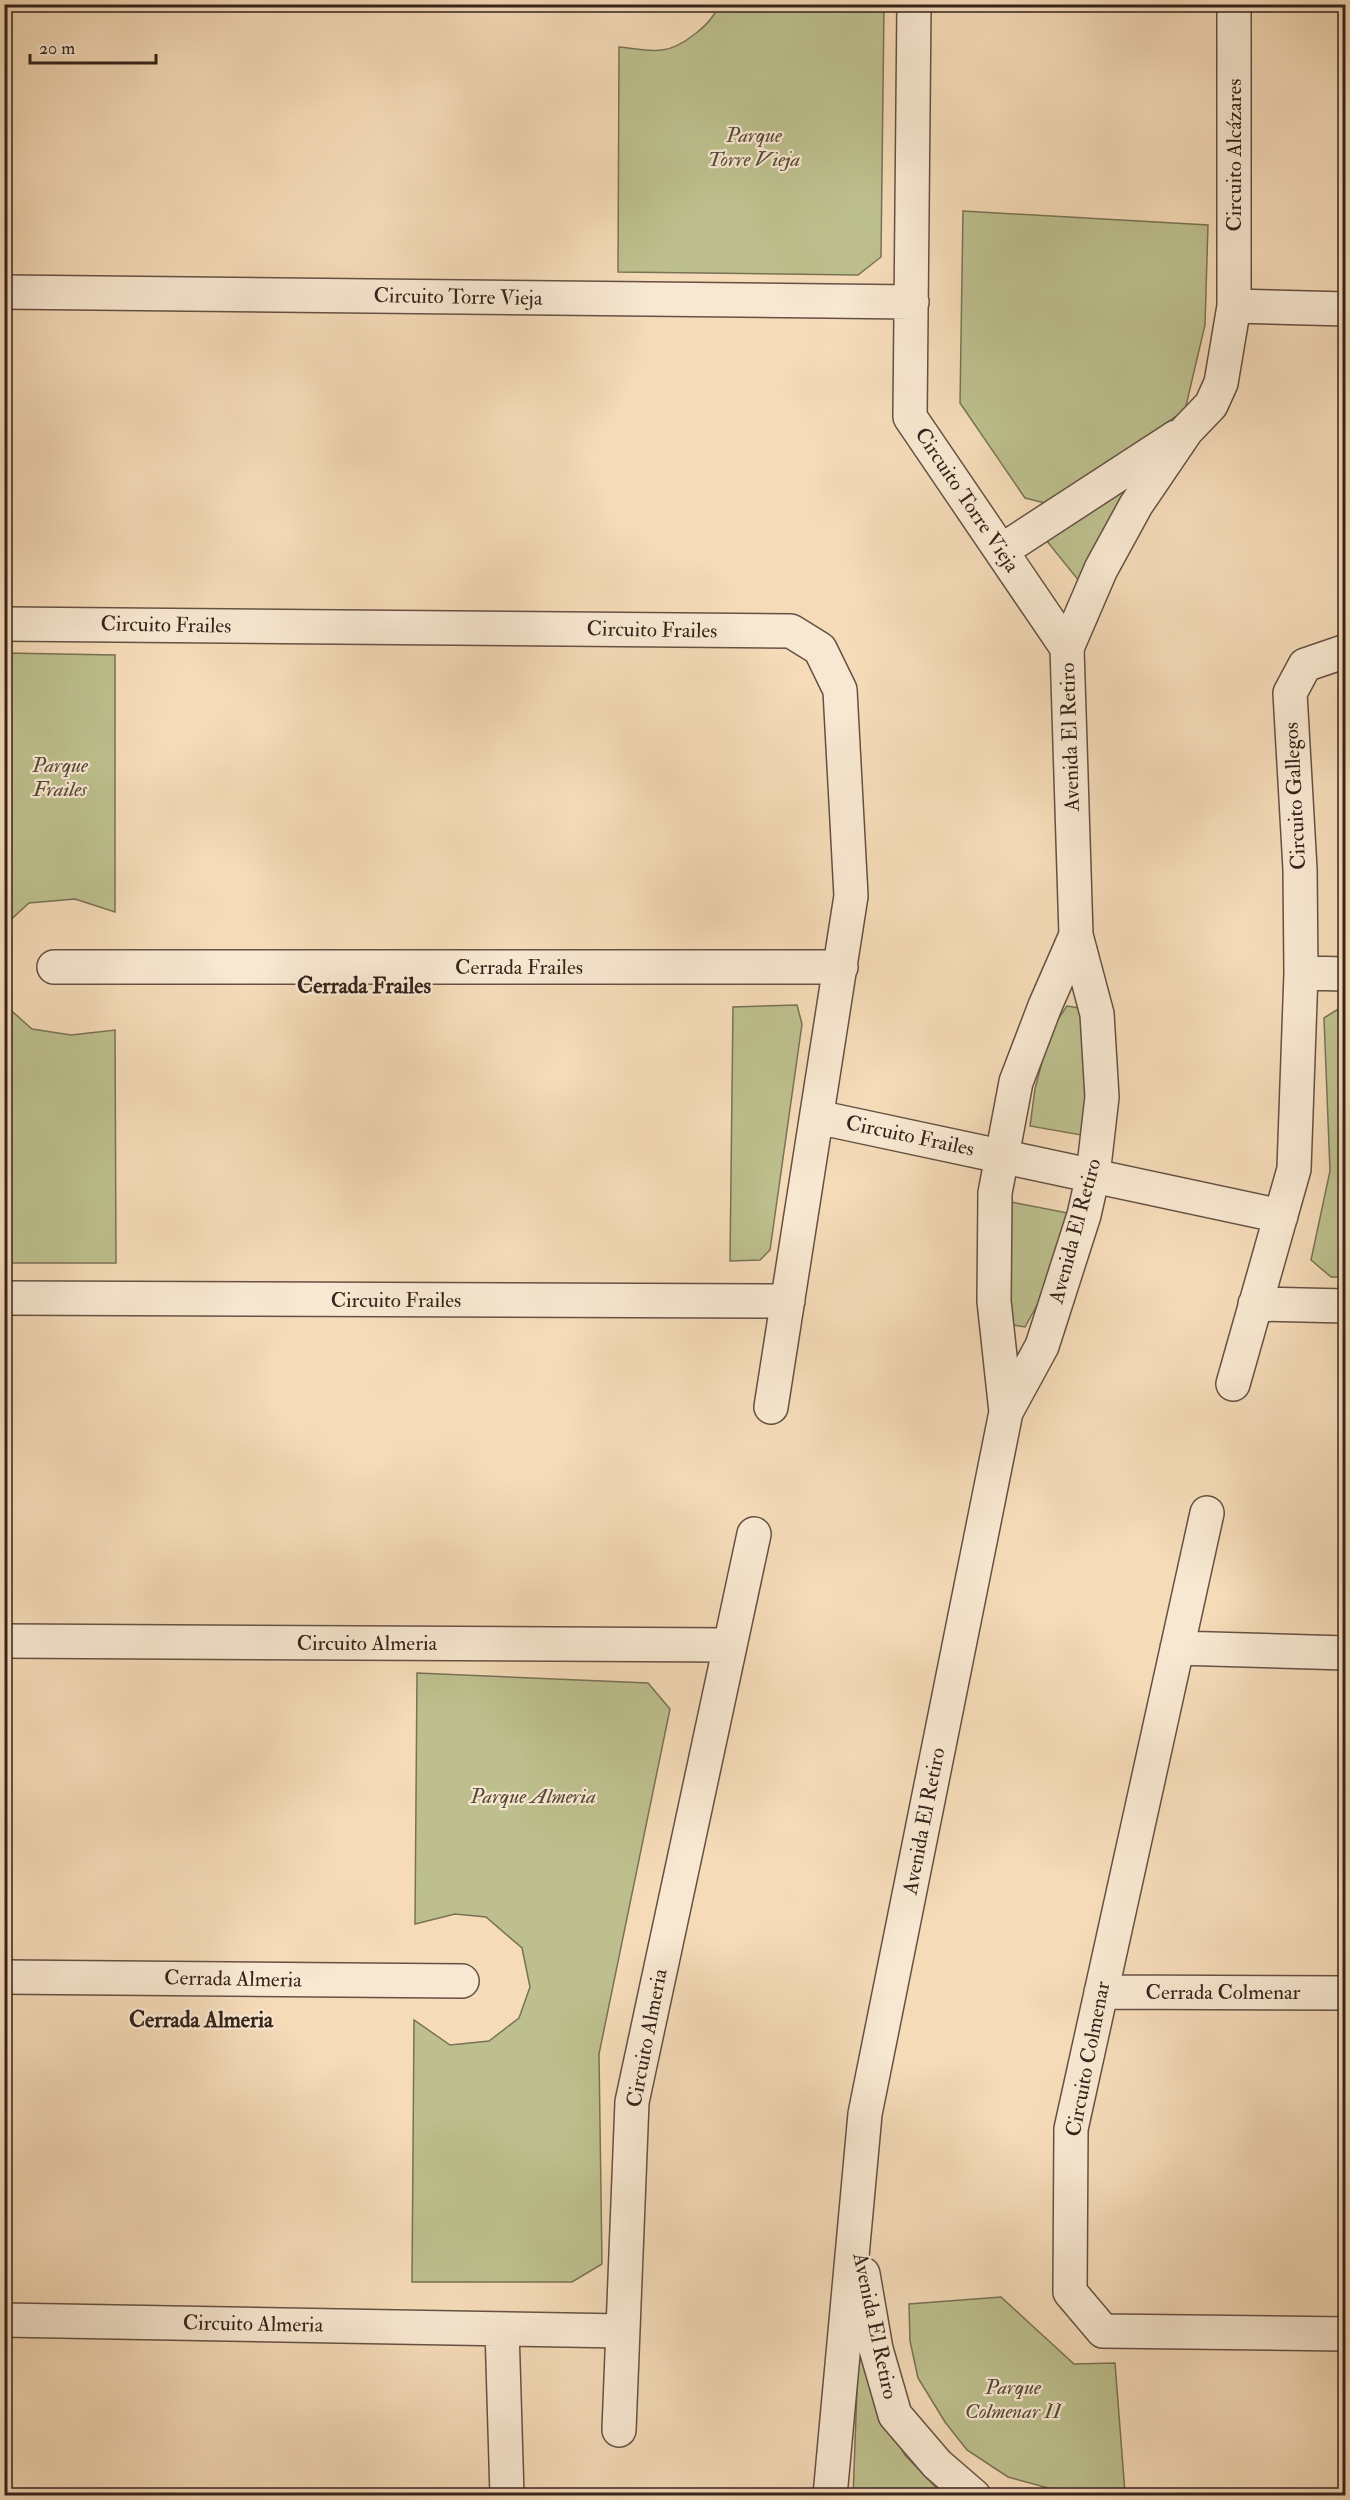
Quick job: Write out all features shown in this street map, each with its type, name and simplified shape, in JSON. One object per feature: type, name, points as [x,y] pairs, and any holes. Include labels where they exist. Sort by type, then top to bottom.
[{"type":"street","name":"Circuito Torre Vieja","points":[[914,4],[910,417],[1067,648]]},
{"type":"street","name":"Circuito Alcázares","points":[[1067,648],[1101,569],[1136,505],[1187,430],[1210,405],[1221,383],[1234,306],[1234,4]]},
{"type":"street","name":"Circuito Torre Vieja","points":[[4,292],[912,302]]},
{"type":"street","points":[[1234,306],[1346,309]]},
{"type":"street","name":"Circuito Alcázares","points":[[1001,551],[1187,430]]},
{"type":"street","name":"Circuito Frailes","points":[[4,624],[791,631],[820,650],[840,690],[851,896],[771,1407]]},
{"type":"street","name":"Avenida El Retiro","points":[[830,2496],[865,2114],[1006,1412],[1042,1346],[1084,1215],[1093,1176],[1102,1097],[1097,1014],[1076,935],[1067,648]]},
{"type":"street","name":"Circuito Gallegos","points":[[1233,1384],[1294,1169],[1302,973],[1300,869],[1290,693],[1305,665],[1346,651]]},
{"type":"street","name":"Avenida El Retiro","points":[[1006,1412],[994,1301],[995,1193],[1016,1082],[1045,1006],[1076,935]]},
{"type":"street","name":"Cerrada Frailes","points":[[54,967],[841,967]]},
{"type":"street","points":[[1302,973],[1346,974]]},
{"type":"street","name":"Circuito Frailes","points":[[817,1117],[1093,1176]]},
{"type":"street","points":[[1093,1176],[1281,1216]]},
{"type":"street","name":"Circuito Frailes","points":[[4,1298],[788,1301]]},
{"type":"street","points":[[1255,1304],[1346,1306]]},
{"type":"street","name":"Circuito Colmenar","points":[[1207,1513],[1071,2129],[1070,2292],[1103,2331],[1346,2334]]},
{"type":"street","name":"Circuito Almeria","points":[[619,2430],[632,2102],[754,1534]]},
{"type":"street","name":"Circuito Almeria","points":[[4,1641],[730,1645]]},
{"type":"street","points":[[1176,1648],[1346,1653]]},
{"type":"street","name":"Cerrada Almeria","points":[[4,1977],[462,1982]]},
{"type":"street","name":"Cerrada Colmenar","points":[[1101,1992],[1346,1993]]},
{"type":"street","name":"Avenida El Retiro","points":[[855,2231],[876,2349],[895,2415],[937,2464],[974,2496]]},
{"type":"street","name":"Circuito Almeria","points":[[4,2320],[623,2331]]},
{"type":"street","points":[[502,2329],[507,2496]]},
{"type":"green space","name":"Parque Torre Vieja","points":[[718,5],[884,5],[881,257],[858,275],[618,272],[619,47],[657,50],[678,45],[704,27]]},
{"type":"green space","points":[[963,211],[1208,225],[1205,325],[1185,410],[1049,504],[1025,498],[960,403]]},
{"type":"green space","points":[[1132,483],[1079,581],[1046,540]]},
{"type":"green space","name":"Parque Frailes","points":[[5,653],[115,655],[115,912],[75,899],[29,903],[5,925]]},
{"type":"green space","points":[[5,1005],[32,1029],[71,1035],[115,1030],[116,1263],[5,1263]]},
{"type":"green space","points":[[797,1005],[802,1024],[770,1250],[760,1260],[730,1261],[733,1007]]},
{"type":"green space","points":[[1067,1006],[1079,1008],[1089,1040],[1087,1102],[1081,1135],[1030,1126],[1035,1089],[1050,1031]]},
{"type":"green space","points":[[1346,1006],[1345,1277],[1331,1277],[1311,1260],[1330,1171],[1324,1018]]},
{"type":"green space","points":[[1011,1202],[1068,1213],[1046,1289],[1025,1327],[1013,1325],[1006,1287]]},
{"type":"green space","name":"Parque Almeria","points":[[417,1673],[648,1683],[670,1709],[599,2054],[602,2264],[572,2282],[412,2282],[414,2020],[450,2045],[489,2041],[519,2018],[530,1987],[522,1948],[486,1917],[455,1914],[415,1924]]},
{"type":"green space","name":"Parque Colmenar II","points":[[1001,2297],[1074,2364],[1115,2363],[1125,2493],[1063,2492],[1008,2477],[967,2450],[945,2422],[918,2378],[910,2341],[909,2304]]},
{"type":"green space","points":[[859,2337],[886,2423],[905,2455],[943,2495],[853,2496]]},
{"type":"district","name":"Cerrada Frailes","points":[[364,986]]},
{"type":"district","name":"Cerrada Almeria","points":[[201,2020]]}]
